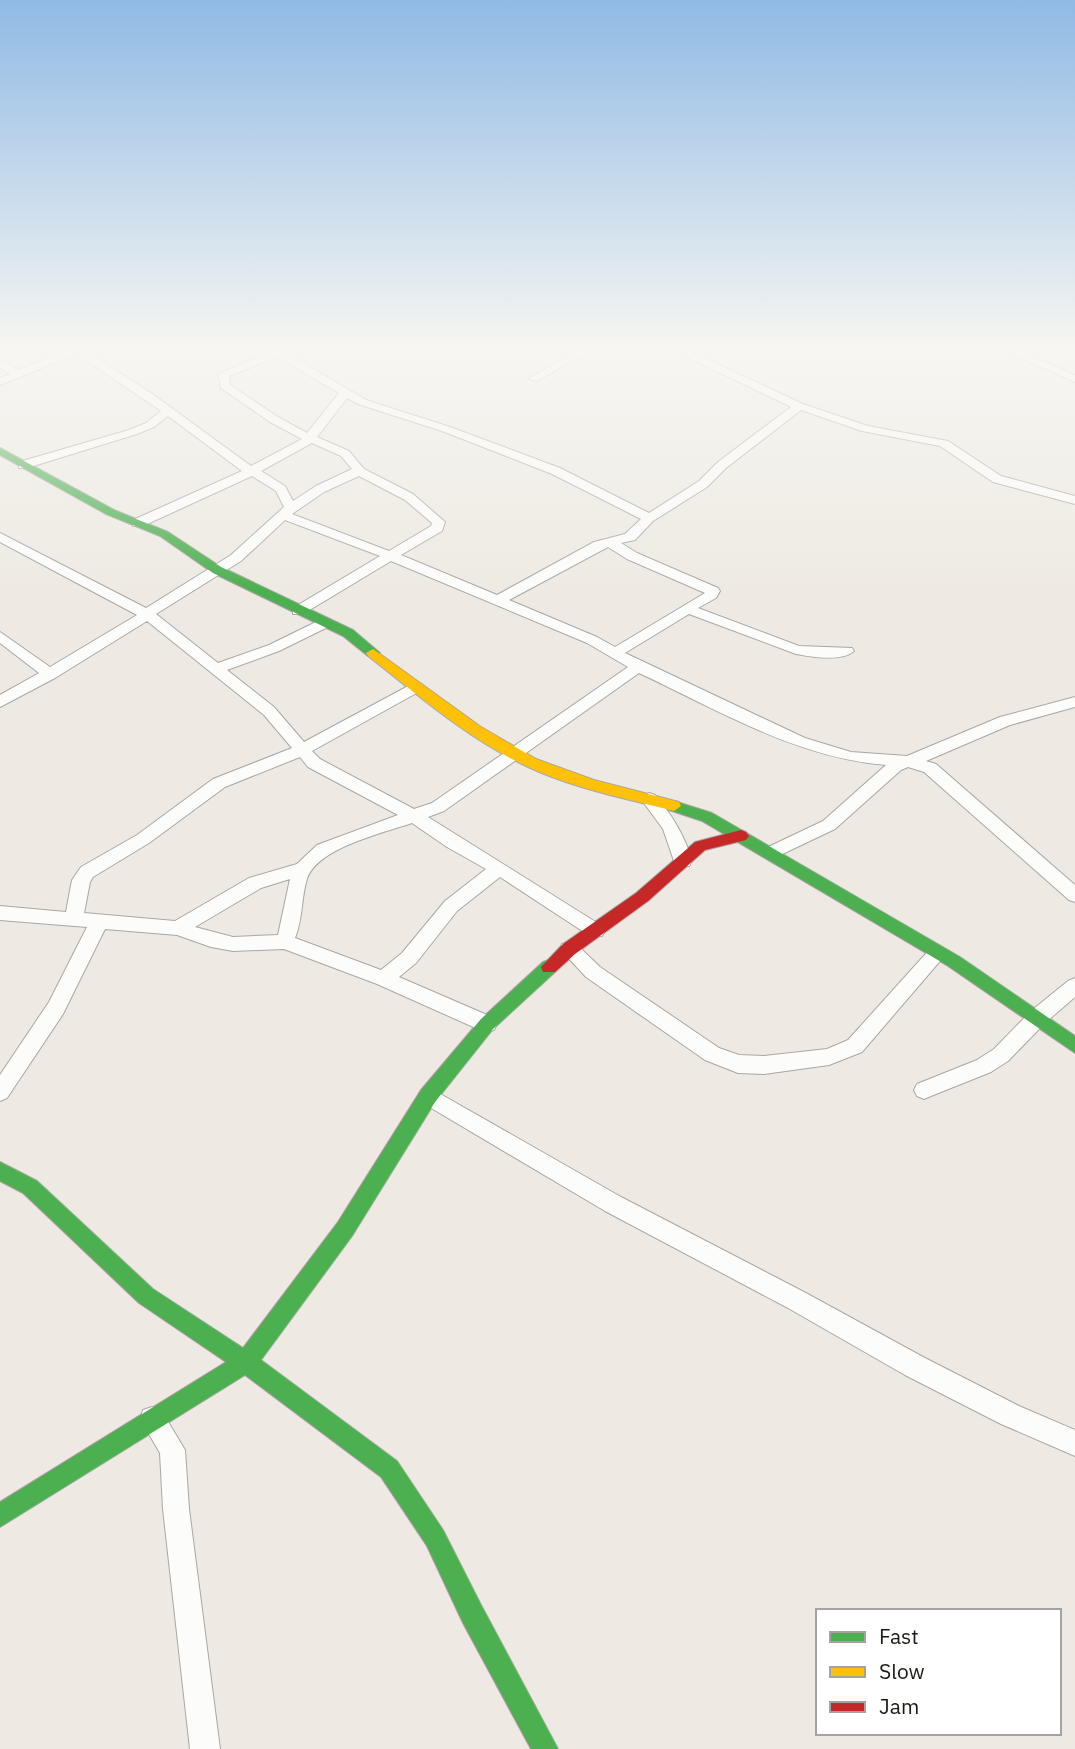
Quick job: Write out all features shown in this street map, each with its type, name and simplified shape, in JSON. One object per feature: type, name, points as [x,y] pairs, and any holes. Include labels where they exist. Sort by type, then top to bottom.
[{"type":"street","points":[[23,465],[143,428]]},
{"type":"street","points":[[189,428],[249,471],[276,485],[287,511],[592,640],[638,667],[816,749],[859,758],[909,762],[935,771],[1073,890]]},
{"type":"street","points":[[290,428],[348,456],[356,463],[359,471],[410,497],[439,522],[437,528],[298,611]]},
{"type":"street","points":[[138,523],[237,479],[310,439],[319,428]]},
{"type":"street","points":[[442,428],[556,471],[649,518]]},
{"type":"street","points":[[498,600],[558,565],[609,542],[630,537],[649,518],[703,484],[722,464],[770,428]]},
{"type":"street","points":[[862,428],[944,443],[997,480],[1075,500]]},
{"type":"street","points":[[0,451],[110,512],[173,539],[217,569],[298,611],[348,633],[417,687],[512,753],[559,774],[706,817],[741,836],[1038,1017],[1075,1046]]},
{"type":"street","points":[[0,702],[112,639],[236,558],[287,511],[320,489],[359,471]]},
{"type":"street","points":[[0,537],[147,614],[269,711],[300,751],[321,769],[355,783],[416,817],[596,931]]},
{"type":"street","points":[[609,542],[632,556],[713,591],[687,610],[615,653]]},
{"type":"street","points":[[687,610],[796,650],[814,653],[847,651]]},
{"type":"street","points":[[216,669],[274,648],[325,623]]},
{"type":"street","points":[[0,636],[50,675]]},
{"type":"street","points":[[285,942],[293,923],[300,869],[309,858],[323,849],[416,817],[454,796],[638,667]]},
{"type":"street","points":[[74,919],[81,880],[87,873],[127,850],[219,783],[300,751],[417,687]]},
{"type":"street","points":[[770,853],[829,825],[844,814],[888,770],[1005,721],[1075,702]]},
{"type":"street","points":[[649,799],[667,820],[678,839],[683,861]]},
{"type":"street","points":[[0,1515],[246,1362],[345,1228],[428,1096],[487,1024],[569,949],[642,897],[708,842],[741,836]]},
{"type":"street","points":[[178,928],[255,883],[300,869]]},
{"type":"street","points":[[384,979],[409,958],[451,906],[499,869]]},
{"type":"street","points":[[0,913],[178,928],[211,940],[233,944],[285,942],[384,979],[487,1024]]},
{"type":"street","points":[[0,1092],[56,1008],[99,922]]},
{"type":"street","points":[[569,949],[593,972],[682,1035],[712,1054],[738,1064],[793,1062],[829,1057],[856,1046],[937,954]]},
{"type":"street","points":[[924,1090],[975,1070],[1001,1055],[1038,1017],[1075,986]]},
{"type":"street","points":[[428,1096],[613,1204],[796,1300],[914,1366],[1010,1415],[1075,1443]]},
{"type":"street","points":[[0,1171],[30,1187],[146,1296],[246,1362],[389,1469],[408,1493],[435,1538],[472,1614],[545,1749]]},
{"type":"street","points":[[152,1419],[172,1450],[176,1509],[205,1749]]},
{"type":"traffic: fast","points":[[0,451],[110,512],[164,534],[217,570],[348,633],[373,653]]},
{"type":"traffic: fast","points":[[674,806],[707,817],[911,936],[995,988],[1075,1046]]},
{"type":"traffic: fast","points":[[0,1515],[246,1362],[345,1229],[428,1096],[487,1024],[549,967]]},
{"type":"traffic: fast","points":[[0,1171],[30,1187],[146,1296],[246,1362],[389,1469],[435,1538],[472,1614],[545,1749]]},
{"type":"traffic: slow","points":[[373,653],[476,731],[531,763],[591,784],[674,806]]},
{"type":"traffic: jam","points":[[549,967],[569,949],[642,897],[700,846],[741,836]]}]
